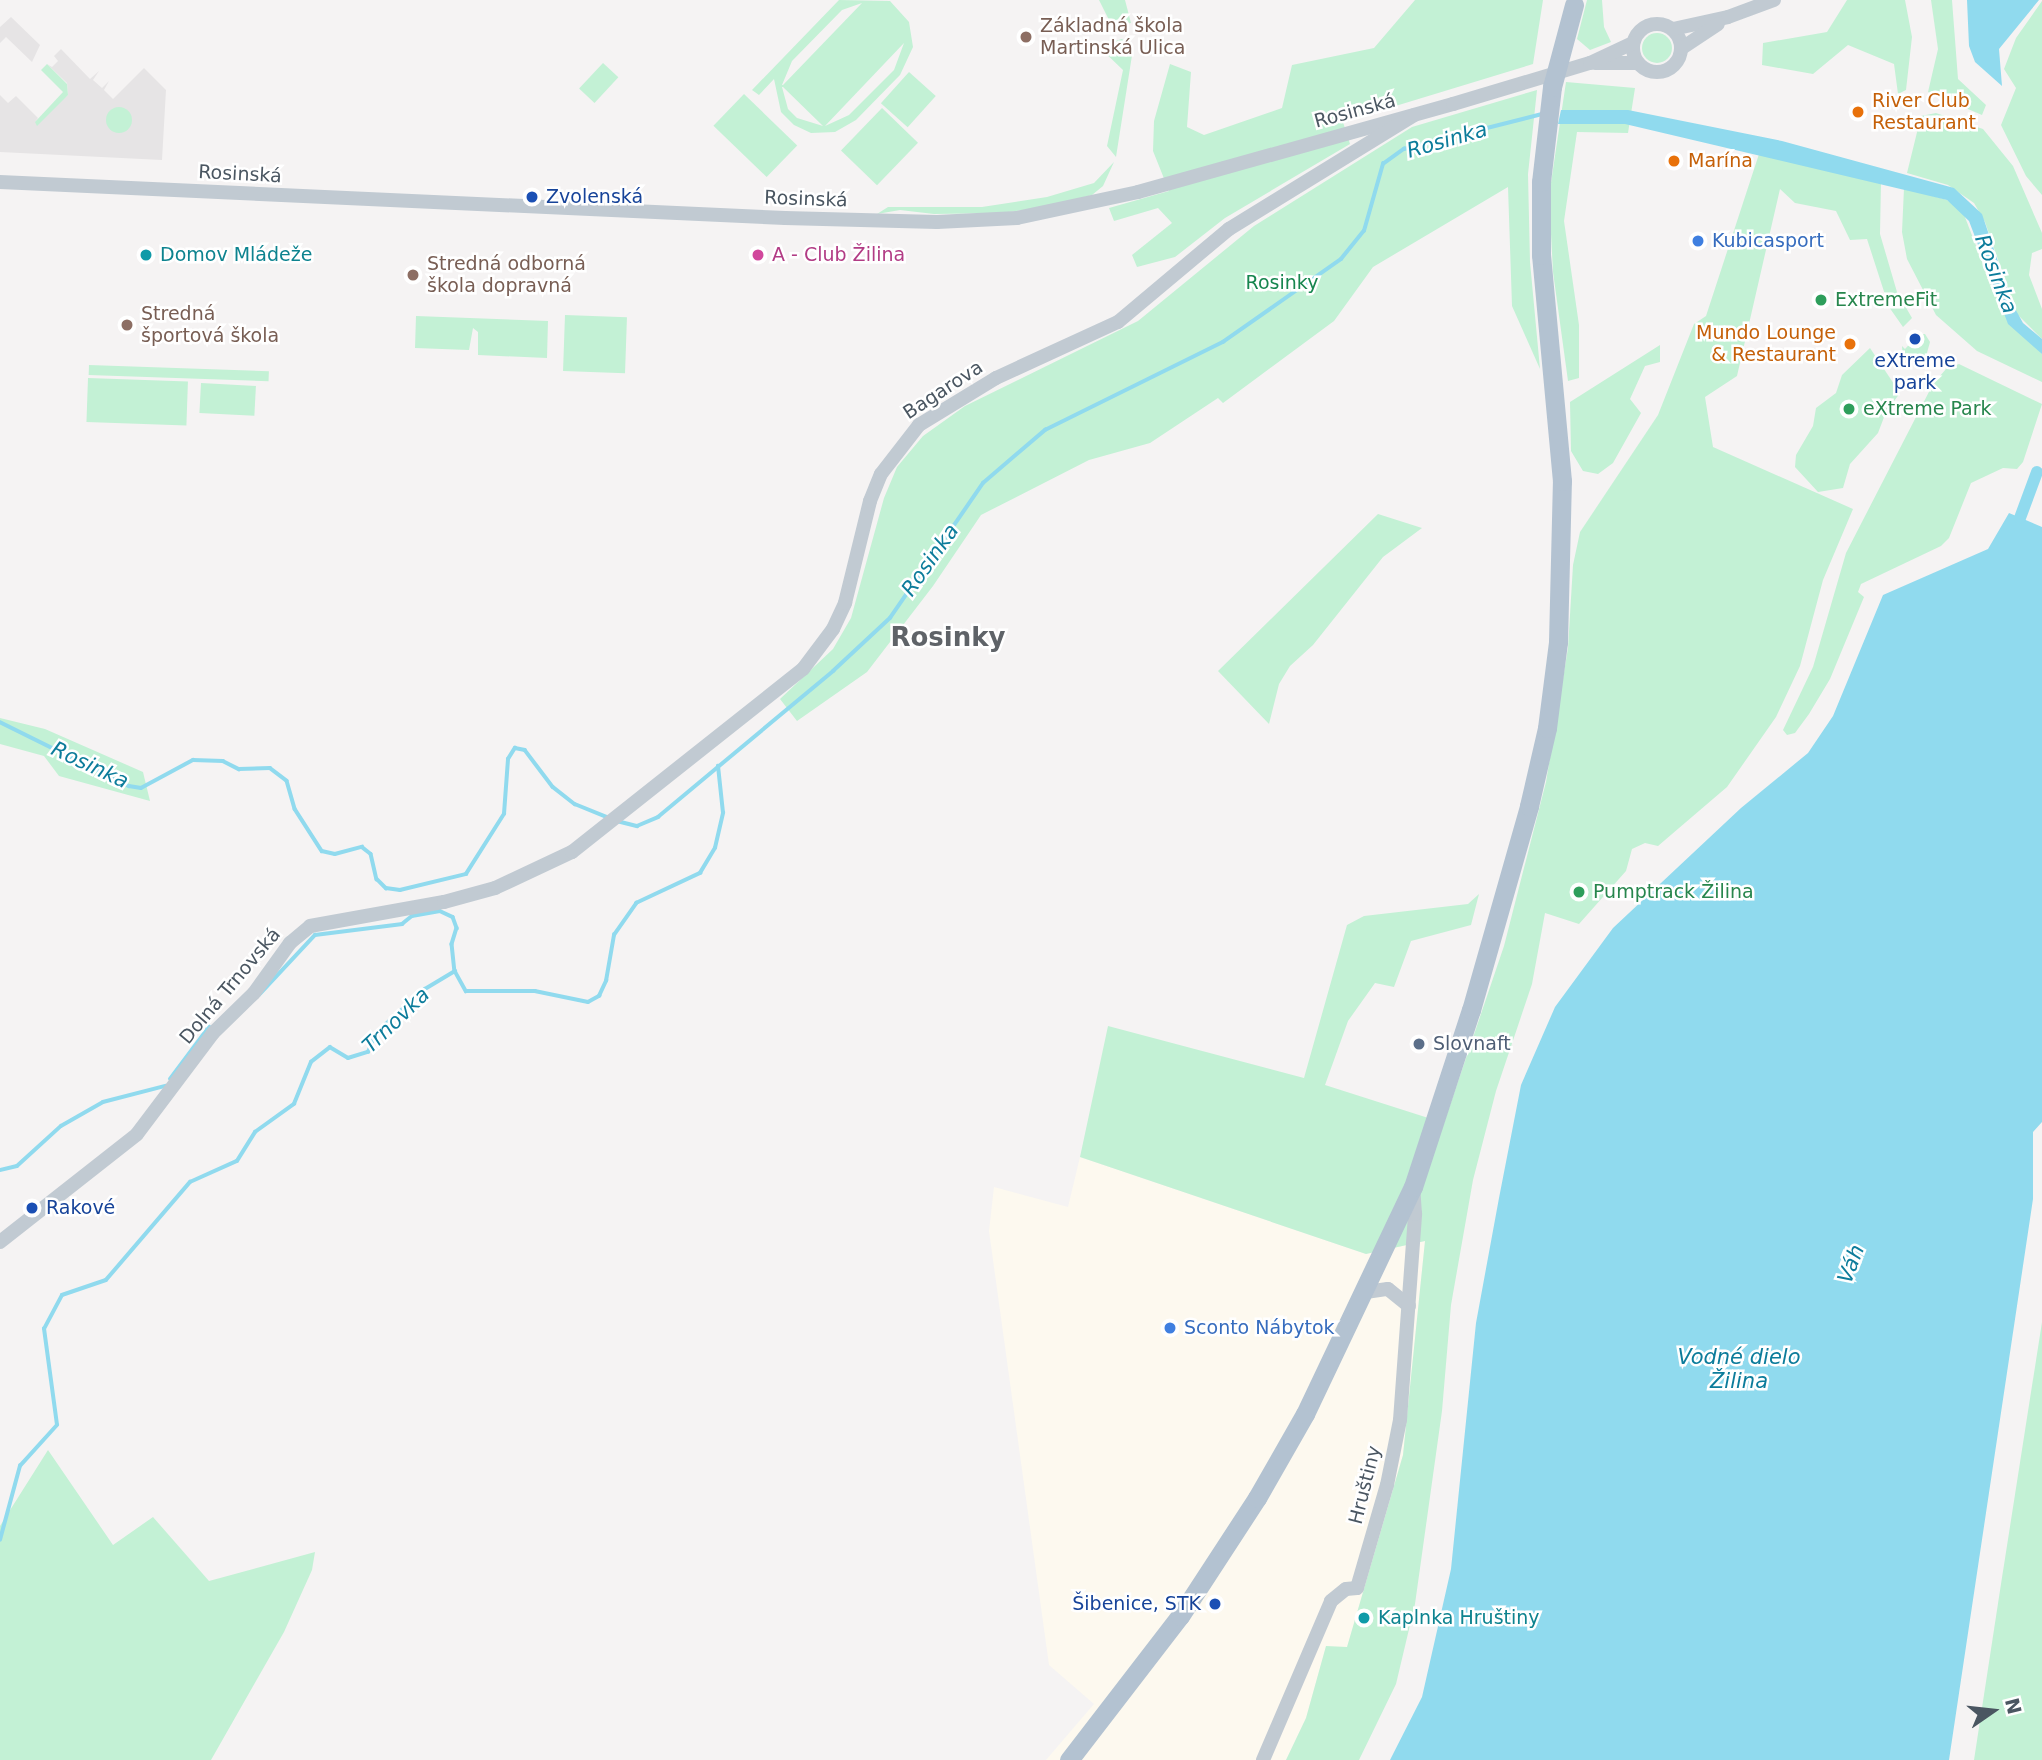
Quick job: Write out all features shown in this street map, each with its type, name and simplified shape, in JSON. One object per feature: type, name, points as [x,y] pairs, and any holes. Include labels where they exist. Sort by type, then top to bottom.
[{"type":"main road","points":[[1069,1760],[1180,1616],[1240,1525],[1305,1414],[1366,1292],[1413,1187],[1496,926],[1547,728],[1563,573],[1557,407],[1541,255],[1541,182],[1552,87],[1575,3]]},
{"type":"street","points":[[1728,18],[1682,48],[1678,62],[1667,71],[1651,72],[1637,63],[1633,43],[1649,25],[1673,29],[1728,18],[1774,0]]},
{"type":"street","points":[[1673,29],[1682,48]]},
{"type":"street","name":"Rosinská","points":[[0,181],[785,218],[967,221],[1084,206],[1414,115],[1590,63],[1633,43]]},
{"type":"street","name":"Rosinská","points":[[1590,63],[1637,63]]},
{"type":"street","name":"Bagarova","points":[[614,820],[774,694],[817,653],[845,603],[870,501],[881,474],[919,425],[996,378],[1118,323],[1228,229],[1414,115]]},
{"type":"street","name":"Dolná Trnovská","points":[[0,1242],[138,1133],[213,1032],[249,999],[290,943],[310,926],[495,888],[572,852],[614,820]]},
{"type":"street","name":"Hruštiny","points":[[1263,1760],[1331,1601],[1346,1589],[1357,1588],[1400,1420],[1409,1307],[1413,1187]]},
{"type":"street","points":[[1366,1292],[1388,1289],[1409,1307]]},
{"type":"shaded area","points":[[11,17],[40,45],[32,62],[6,37],[0,43],[0,27]]},
{"type":"shaded area","points":[[61,49],[90,79],[99,71],[93,80],[102,88],[109,81],[104,90],[113,99],[144,68],[166,90],[162,160],[0,152],[0,95],[8,103],[16,96],[38,118],[35,122],[68,95],[67,83],[47,64],[52,67],[58,61],[54,56]]},
{"type":"shaded area","points":[[1080,1157],[1366,1254],[1425,1241],[1403,1455],[1347,1648],[1326,1647],[1306,1718],[1286,1760],[1046,1760],[1094,1704],[1049,1665],[989,1231],[994,1187],[1068,1207]]},
{"type":"green space","points":[[839,0],[890,1],[909,22],[913,47],[900,75],[856,120],[835,132],[811,133],[794,125],[781,112],[774,79],[759,95],[752,90]],"holes":[[[862,3],[783,85],[782,85],[792,61],[842,10]],[[904,43],[894,70],[849,115],[825,126]],[[782,87],[823,126],[797,118],[788,109]]]},
{"type":"green space","points":[[1099,0],[1125,0],[1131,23],[1112,26]]},
{"type":"green space","points":[[1415,0],[1543,0],[1533,64],[1343,122],[1350,144],[1225,218],[1175,257],[1137,267],[1132,255],[1172,223],[1158,208],[1114,221],[1109,208],[1169,191],[1153,151],[1154,121],[1170,64],[1191,72],[1187,127],[1204,135],[1282,108],[1292,65],[1374,48]]},
{"type":"green space","points":[[1587,0],[1602,0],[1604,27],[1611,42],[1590,50],[1577,39]]},
{"type":"green space","points":[[1847,0],[1905,0],[1912,37],[1906,90],[1898,94],[1894,64],[1848,45],[1813,74],[1762,65],[1763,43],[1827,32]]},
{"type":"green space","points":[[1931,0],[1952,0],[1958,79],[1986,105],[1982,115],[1928,92],[1938,49]]},
{"type":"green space","points":[[2042,1],[2042,195],[2026,176],[2001,125],[2016,88],[2004,69],[2016,38]]},
{"type":"green space","points":[[1657,33],[1663,34],[1671,42],[1671,54],[1663,62],[1657,63],[1651,62],[1643,54],[1642,48],[1643,42],[1651,34]]},
{"type":"green space","points":[[1122,39],[1133,49],[1116,157],[1107,146],[1123,70],[1098,46]]},
{"type":"green space","points":[[603,63],[618,77],[594,103],[579,89]]},
{"type":"green space","points":[[47,64],[67,84],[68,95],[37,126],[35,122],[63,92],[41,70]]},
{"type":"green space","points":[[909,72],[936,96],[908,127],[881,103]]},
{"type":"green space","points":[[1566,82],[1635,88],[1628,133],[1577,132],[1564,221],[1579,325],[1579,378],[1568,381],[1553,272],[1549,196]]},
{"type":"green space","name":"Rosinky","points":[[1537,90],[1528,174],[1530,262],[1540,369],[1512,306],[1508,187],[1373,267],[1334,321],[1223,403],[1218,398],[1150,443],[1089,460],[981,515],[933,586],[867,672],[797,721],[780,699],[833,649],[851,618],[884,498],[897,467],[923,436],[965,406],[1138,321],[1254,226],[1412,127]]},
{"type":"green space","points":[[744,94],[797,145],[767,177],[713,126]]},
{"type":"green space","points":[[119,107],[128,111],[132,120],[128,129],[119,133],[110,129],[106,120],[110,111]]},
{"type":"green space","points":[[882,108],[918,143],[877,185],[841,150]]},
{"type":"green space","points":[[1936,113],[1983,129],[2013,166],[2042,233],[2042,249],[2032,253],[2029,275],[2042,309],[2042,339],[2017,314],[1985,222],[1974,203],[1948,185],[1907,173],[1921,116]]},
{"type":"green space","points":[[1759,154],[1881,182],[1880,234],[1897,292],[1912,318],[1903,327],[1889,307],[1867,239],[1850,240],[1836,211],[1795,203],[1780,189],[1737,376],[1705,397],[1713,447],[1853,509],[1823,580],[1800,666],[1776,717],[1727,787],[1658,846],[1645,843],[1632,849],[1626,871],[1579,924],[1545,913],[1532,984],[1496,1091],[1473,1180],[1451,1305],[1442,1411],[1415,1604],[1396,1684],[1359,1760],[1286,1760],[1306,1718],[1326,1646],[1347,1647],[1403,1455],[1425,1241],[1366,1254],[1080,1157],[1108,1026],[1304,1078],[1347,925],[1364,916],[1468,904],[1479,894],[1471,925],[1411,941],[1394,987],[1375,983],[1348,1021],[1325,1085],[1444,1123],[1504,946],[1546,782],[1568,648],[1573,565],[1580,532],[1658,415],[1694,324],[1706,316]]},
{"type":"green space","points":[[1114,162],[1103,186],[1092,195],[1048,207],[1001,213],[934,214],[900,210],[877,214],[888,207],[982,207],[1047,197],[1094,183]]},
{"type":"green space","points":[[1904,188],[1947,200],[1963,212],[1995,295],[2042,354],[2042,382],[1977,351],[1936,315],[1907,259],[1902,232]]},
{"type":"green space","points":[[565,315],[627,317],[625,373],[563,371]]},
{"type":"green space","points":[[416,316],[548,321],[547,358],[478,355],[478,332],[473,328],[469,350],[415,348]]},
{"type":"green space","points":[[1919,334],[1925,334],[1930,342],[1925,360],[1903,359],[1902,346],[1905,349]]},
{"type":"green space","points":[[1660,345],[1660,362],[1645,366],[1630,399],[1641,413],[1613,463],[1598,474],[1583,471],[1571,451],[1570,402]]},
{"type":"green space","points":[[1870,348],[1900,393],[1886,412],[1878,433],[1850,464],[1843,488],[1818,492],[1795,467],[1796,455],[1813,426],[1816,408],[1836,393],[1842,375]]},
{"type":"green space","points":[[1959,364],[2042,404],[2023,462],[2017,469],[2003,468],[1971,483],[1949,538],[1941,546],[1861,584],[1858,592],[1864,597],[1830,679],[1795,733],[1787,735],[1783,730],[1813,667],[1846,553],[1933,384],[1946,369]]},
{"type":"green space","points":[[89,365],[269,371],[269,381],[89,375]]},
{"type":"green space","points":[[88,378],[188,381],[186,425],[86,422]]},
{"type":"green space","points":[[201,383],[256,386],[254,416],[199,413]]},
{"type":"green space","points":[[1378,514],[1422,528],[1383,557],[1313,645],[1290,666],[1279,684],[1269,724],[1218,671]]},
{"type":"green space","points":[[0,718],[45,729],[143,772],[150,801],[59,776],[44,756],[0,744]]},
{"type":"green space","points":[[2042,1322],[2042,1760],[1974,1760],[2001,1584]]},
{"type":"green space","points":[[48,1450],[113,1545],[153,1517],[209,1581],[315,1552],[312,1570],[284,1632],[211,1760],[0,1760],[0,1526]]},
{"type":"water","points":[[1967,0],[2039,0],[1999,49],[2002,86],[1975,62],[1969,46]]},
{"type":"water","points":[[1561,110],[1628,110],[1782,141],[1954,188],[1982,214],[2012,303],[2023,323],[2042,339],[2042,354],[2008,324],[1969,221],[1947,200],[1625,124],[1558,124]]},
{"type":"water","name":"Vodné dielo Žilina","points":[[2009,513],[2042,527],[2042,1122],[2033,1132],[2033,1199],[1949,1760],[1390,1760],[1422,1697],[1451,1569],[1476,1323],[1499,1198],[1521,1085],[1555,1007],[1613,928],[1741,808],[1808,753],[1833,716],[1883,595],[1988,549]]},
{"type":"waterway","name":"Rosinka","points":[[617,821],[637,826],[658,817],[833,671],[890,618],[983,483],[1045,430],[1223,342],[1341,259],[1364,231],[1383,164],[1404,149],[1542,114]]},
{"type":"waterway","points":[[2020,518],[2037,472]]},
{"type":"waterway","name":"Rosinka","points":[[0,722],[129,786],[141,788],[193,760],[223,761],[239,769],[270,768],[287,781],[295,809],[322,851],[335,854],[362,847],[371,854],[377,879],[386,888],[400,890],[466,874],[504,814],[508,759],[515,748],[525,750],[553,787],[575,804],[607,817]]},
{"type":"waterway","name":"Trnovka","points":[[259,995],[315,935],[402,924],[412,916],[440,911],[453,917],[457,928],[452,944],[455,971],[466,991],[535,991],[588,1002],[599,996],[606,981],[614,935],[636,903],[700,873],[715,848],[723,813],[718,766]]},
{"type":"waterway","name":"Trnovka","points":[[0,1540],[20,1466],[57,1425],[44,1329],[62,1295],[106,1280],[190,1182],[237,1161],[255,1132],[294,1104],[311,1062],[330,1047],[348,1058],[368,1052],[377,1032],[425,989],[455,971]]},
{"type":"waterway","points":[[170,1079],[209,1027]]},
{"type":"waterway","points":[[0,1170],[17,1166],[61,1126],[103,1102],[165,1086]]},
{"type":"place","name":"Základná škola Martinská Ulica","points":[[1026,37]]},
{"type":"place","name":"River Club Restaurant","points":[[1858,112]]},
{"type":"place","name":"Marína","points":[[1674,161]]},
{"type":"place","name":"Zvolenská","points":[[532,197]]},
{"type":"place","name":"Kubicasport","points":[[1698,241]]},
{"type":"place","name":"Domov Mládeže","points":[[146,255]]},
{"type":"place","name":"A - Club Žilina","points":[[758,255]]},
{"type":"place","name":"Stredná odborná škola dopravná","points":[[413,275]]},
{"type":"place","name":"ExtremeFit","points":[[1821,300]]},
{"type":"place","name":"Stredná športová škola","points":[[127,325]]},
{"type":"place","name":"eXtreme park","points":[[1915,339]]},
{"type":"place","name":"Mundo Lounge & Restaurant","points":[[1850,344]]},
{"type":"place","name":"eXtreme Park","points":[[1849,409]]},
{"type":"place","name":"Pumptrack Žilina","points":[[1579,892]]},
{"type":"place","name":"Slovnaft","points":[[1419,1044]]},
{"type":"place","name":"Rakové","points":[[32,1208]]},
{"type":"place","name":"Sconto Nábytok","points":[[1170,1328]]},
{"type":"place","name":"Šibenice, STK","points":[[1215,1604]]},
{"type":"place","name":"Kaplnka Hruštiny","points":[[1364,1618]]},
{"type":"district","name":"Rosinky","points":[[948,638]]},
{"type":"water label","name":"Váh","points":[[1851,1264]]}]
